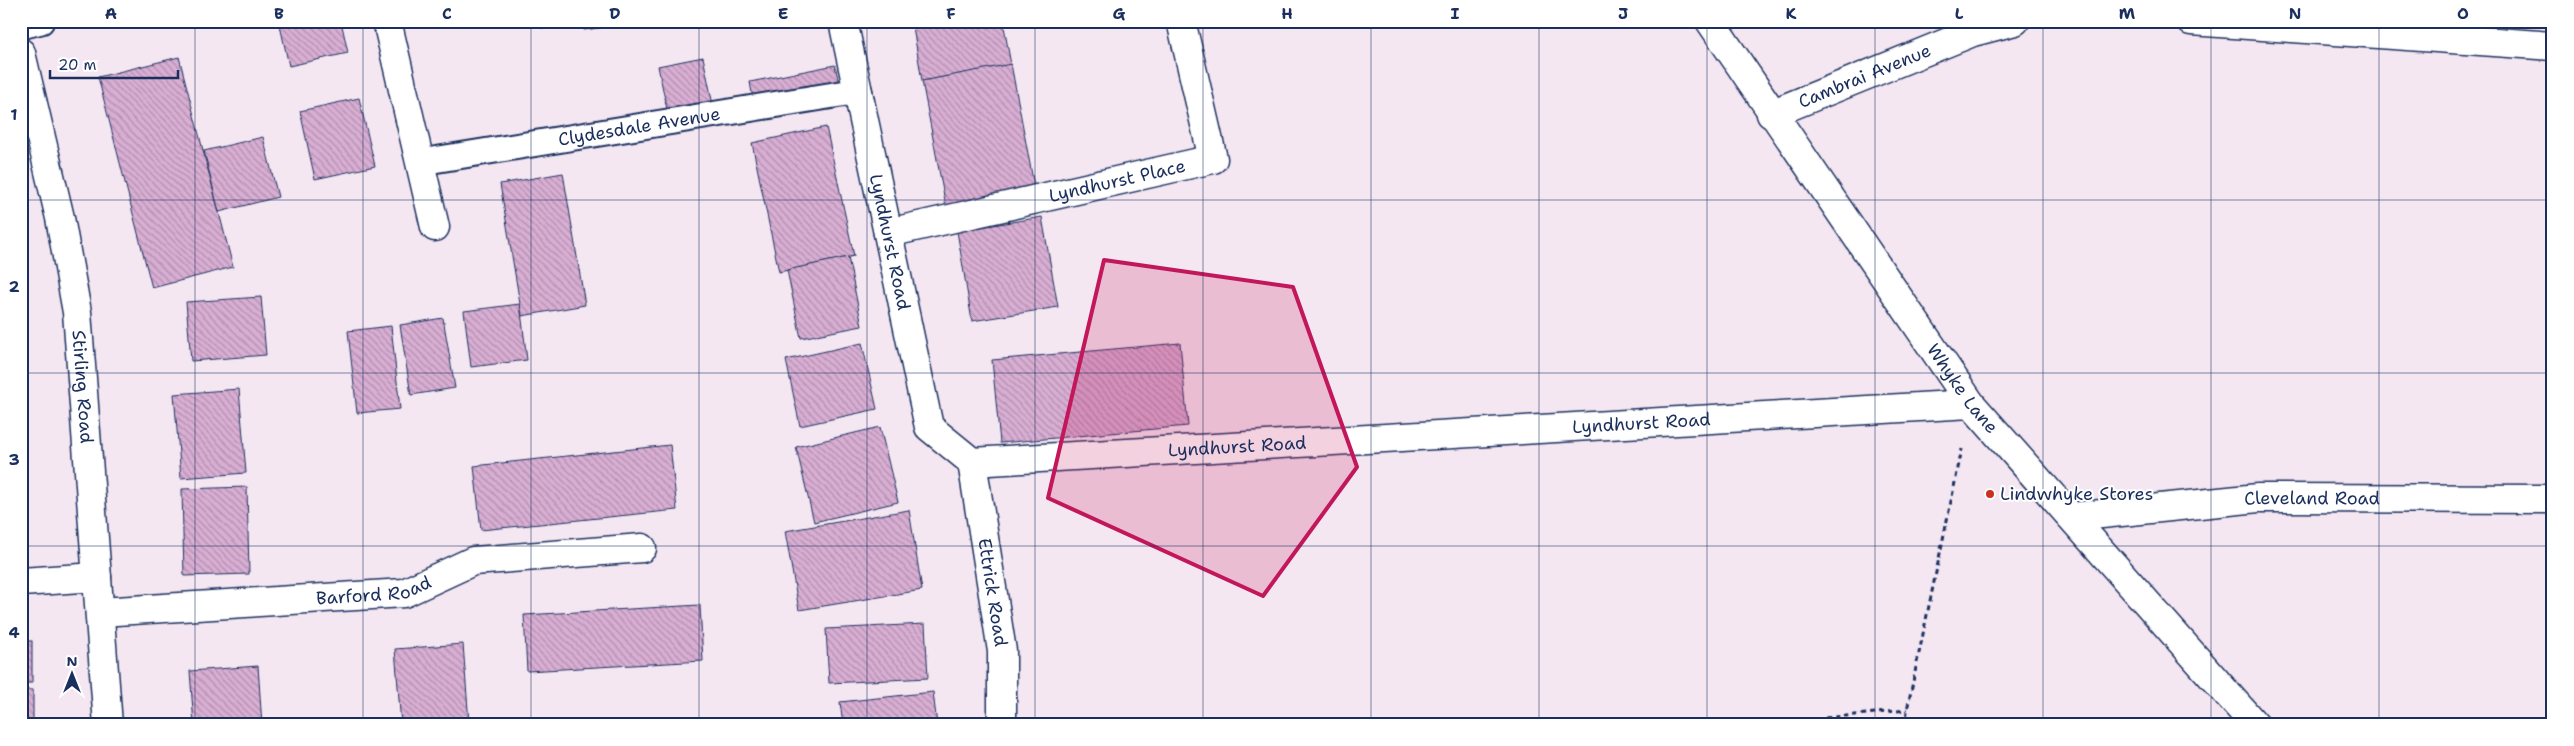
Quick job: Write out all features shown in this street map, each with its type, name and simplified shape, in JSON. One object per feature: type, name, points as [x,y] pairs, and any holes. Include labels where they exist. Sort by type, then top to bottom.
[{"type":"street","points":[[387,21],[435,226]]},
{"type":"street","name":"Lyndhurst Road","points":[[843,21],[929,427],[972,462],[1972,404]]},
{"type":"street","name":"Whyke Lane","points":[[1710,21],[1771,114],[1972,404],[2256,725]]},
{"type":"street","name":"Cambrai Avenue","points":[[1771,114],[1973,32],[2014,21]]},
{"type":"street","points":[[2191,21],[2540,38]]},
{"type":"street","name":"Lyndhurst Place","points":[[888,233],[1213,159],[1182,25]]},
{"type":"street","name":"Stirling Road","points":[[21,53],[60,218],[77,312],[108,725]]},
{"type":"street","name":"Ettrick Road","points":[[972,462],[1002,651],[1002,725]]},
{"type":"street","name":"Cleveland Road","points":[[2072,517],[2258,498],[2553,500]]},
{"type":"street","name":"Barford Road","points":[[100,612],[404,593],[473,562],[642,548]]},
{"type":"street","points":[[21,582],[97,577]]},
{"type":"lane","points":[[21,26],[42,21]]},
{"type":"lane","name":"Clydesdale Avenue","points":[[421,162],[859,90]]},
{"type":"path","points":[[1906,725],[1907,710],[1972,404]]},
{"type":"path","points":[[1821,725],[1824,718],[1907,710]]},
{"type":"highlighted area","points":[[1104,260],[1293,287],[1357,467],[1263,596],[1048,498]]},
{"type":"building","points":[[279,21],[341,21],[348,53],[289,66]]},
{"type":"building","points":[[540,21],[565,21],[566,25],[541,28]]},
{"type":"building","points":[[582,21],[626,21],[627,24],[584,30]]},
{"type":"building","points":[[912,21],[1003,21],[1011,65],[922,81]]},
{"type":"building","points":[[179,57],[233,267],[152,288],[98,77]]},
{"type":"building","points":[[703,57],[713,105],[668,114],[658,66]]},
{"type":"building","points":[[1011,64],[1036,196],[947,212],[922,81]]},
{"type":"building","points":[[835,65],[840,88],[754,105],[750,82]]},
{"type":"building","points":[[359,98],[375,166],[315,179],[300,111]]},
{"type":"building","points":[[826,127],[854,256],[779,272],[752,143]]},
{"type":"building","points":[[263,137],[278,197],[219,212],[204,151]]},
{"type":"building","points":[[563,173],[585,305],[522,316],[500,184]]},
{"type":"building","points":[[1042,217],[1058,307],[972,321],[957,231]]},
{"type":"building","points":[[848,257],[862,326],[801,338],[787,270]]},
{"type":"building","points":[[261,297],[266,355],[191,361],[186,302]]},
{"type":"building","points":[[520,304],[527,360],[471,367],[464,311]]},
{"type":"building","points":[[443,318],[455,388],[411,395],[400,325]]},
{"type":"building","points":[[391,326],[400,409],[357,413],[348,331]]},
{"type":"building","points":[[862,343],[877,409],[800,426],[786,360]]},
{"type":"building","points":[[1180,343],[1188,426],[1000,443],[992,360]]},
{"type":"building","points":[[239,389],[246,473],[181,478],[174,394]]},
{"type":"building","points":[[880,427],[898,502],[814,522],[796,447]]},
{"type":"building","points":[[670,445],[677,510],[481,530],[474,466]]},
{"type":"building","points":[[247,487],[249,574],[184,576],[182,489]]},
{"type":"building","points":[[909,510],[922,590],[799,610],[785,531]]},
{"type":"building","points":[[700,605],[703,661],[527,671],[524,615]]},
{"type":"building","points":[[925,624],[928,678],[829,683],[826,629]]},
{"type":"building","points":[[21,641],[32,641],[32,683],[21,683]]},
{"type":"building","points":[[463,644],[469,723],[401,725],[395,649]]},
{"type":"building","points":[[258,666],[262,725],[194,725],[190,671]]},
{"type":"building","points":[[21,690],[33,690],[33,725],[21,725]]},
{"type":"building","points":[[933,692],[937,725],[843,725],[840,702]]},
{"type":"place","name":"Lindwhyke Stores","points":[[1990,494]]}]
